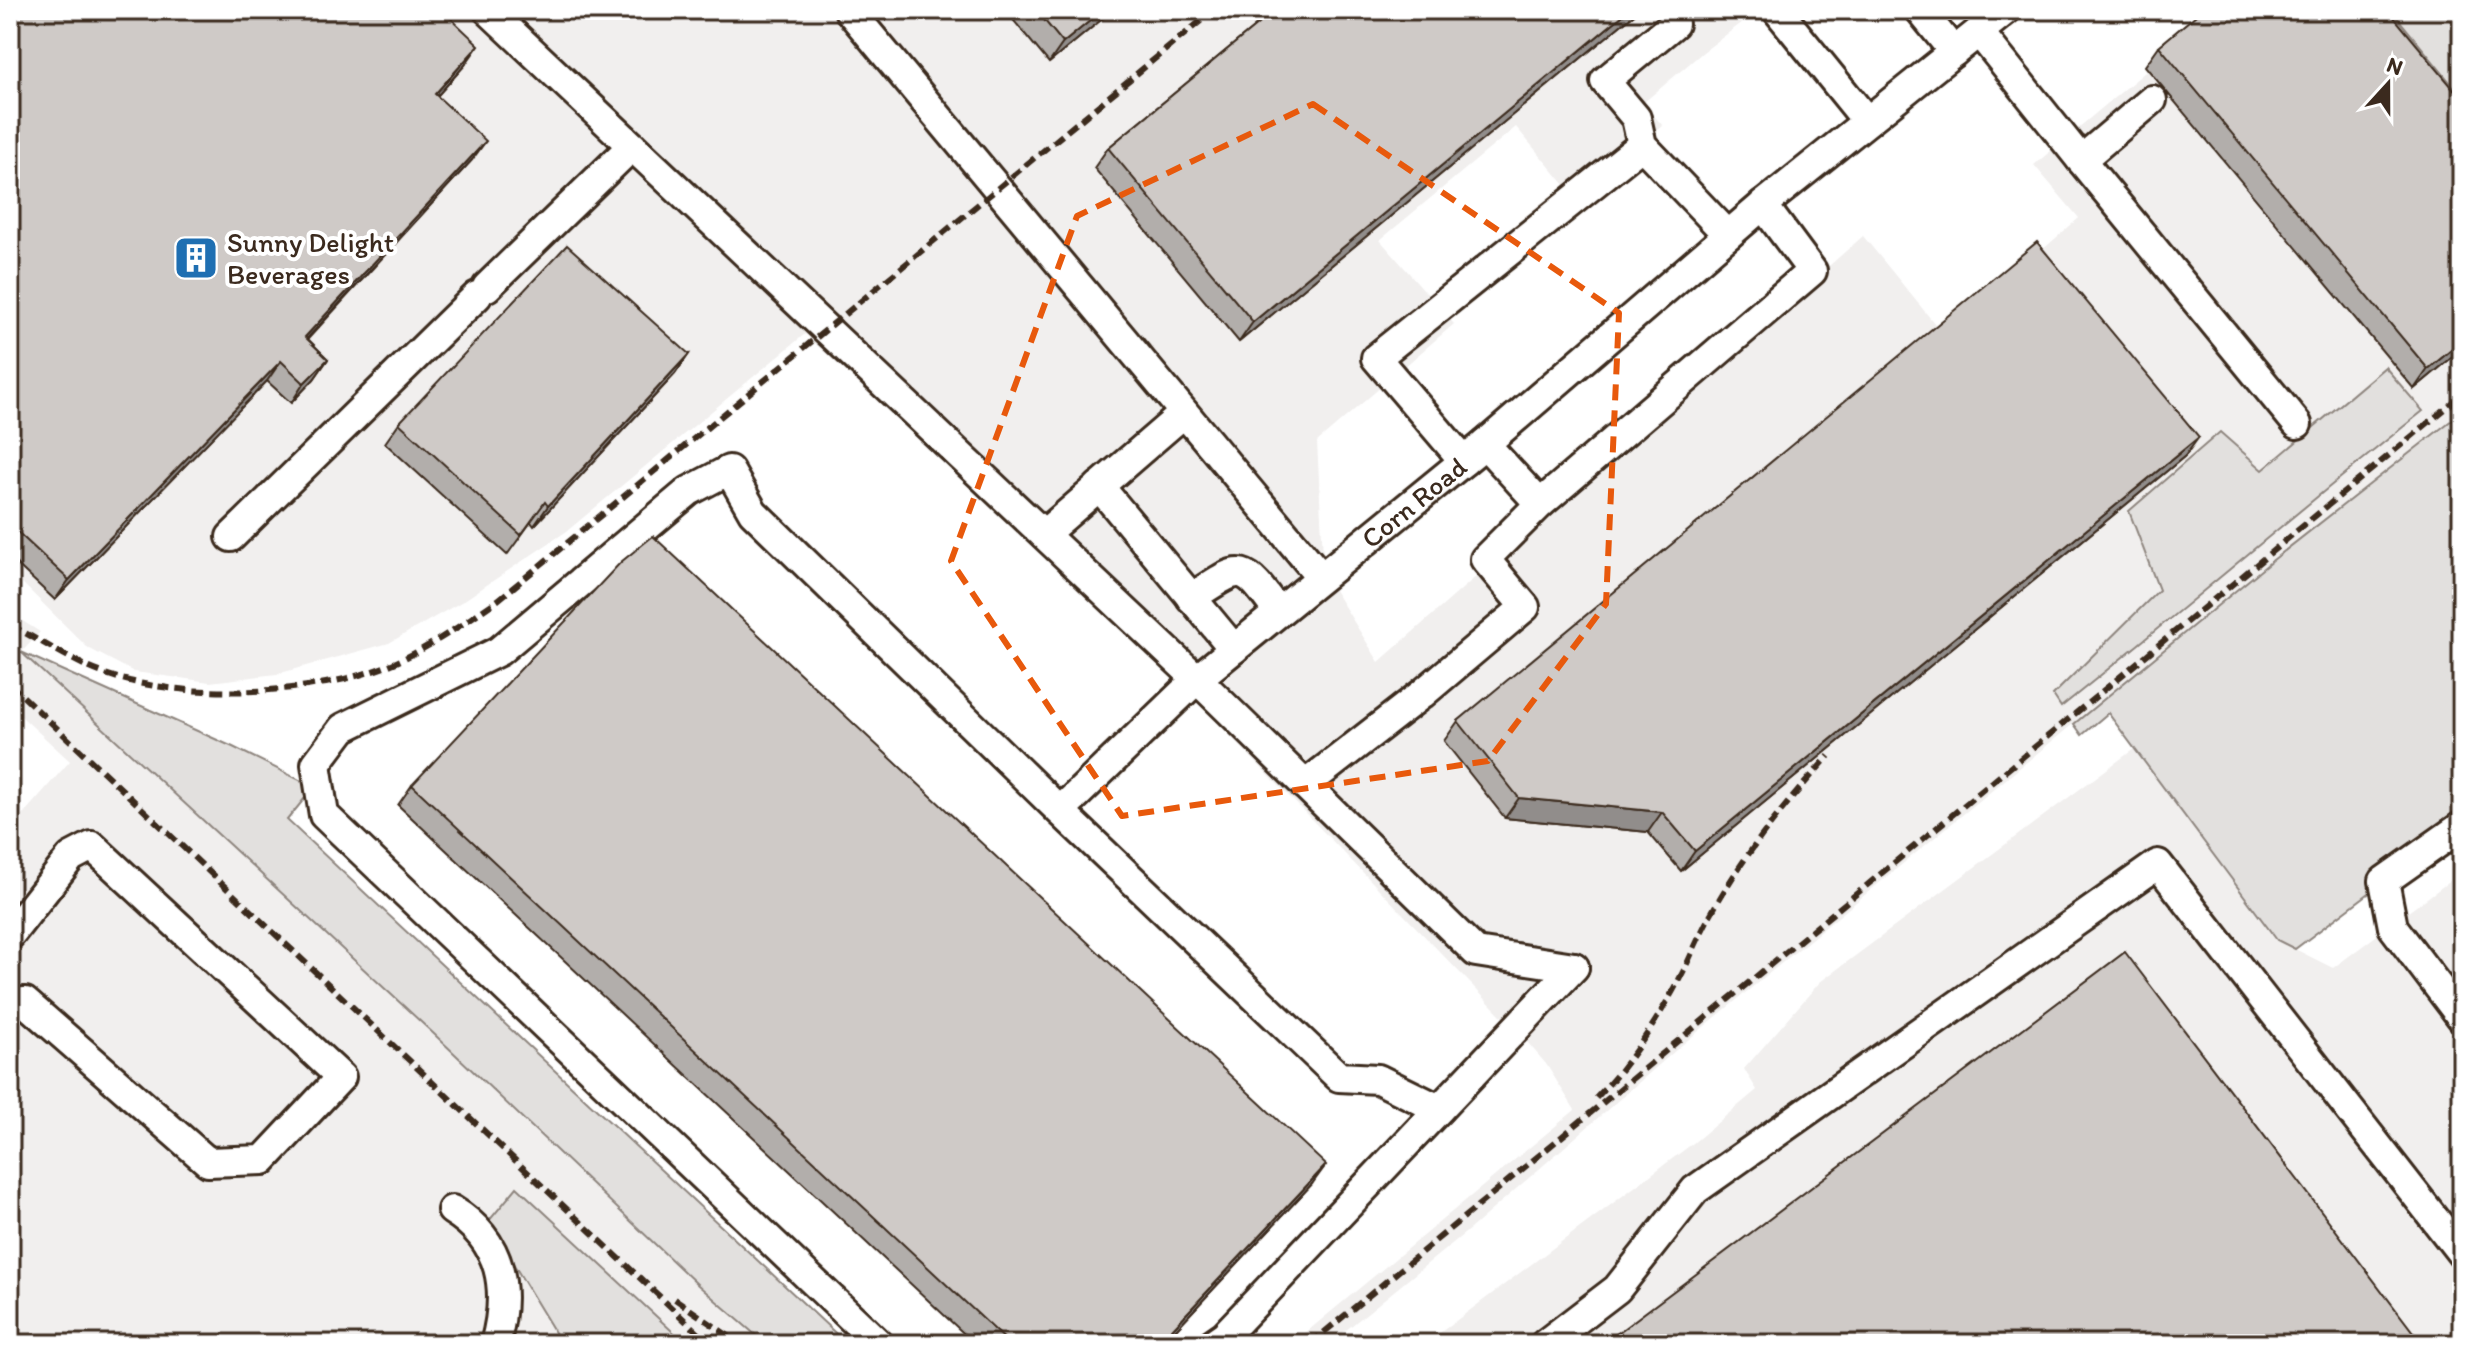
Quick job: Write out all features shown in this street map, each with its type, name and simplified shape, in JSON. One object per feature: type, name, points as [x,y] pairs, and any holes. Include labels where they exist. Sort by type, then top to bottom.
[{"type":"street","points":[[488,10],[1197,679],[1476,952],[1574,967],[1225,1335],[1212,1344]]},
{"type":"street","points":[[849,10],[1321,577]]},
{"type":"street","points":[[1777,10],[1867,121]]},
{"type":"street","points":[[1920,10],[1954,52]]},
{"type":"street","name":"Corn Road","points":[[1060,811],[1197,679],[1474,453],[1763,205],[2006,10]]},
{"type":"street","points":[[1674,24],[1605,81],[1636,118],[1642,145],[1728,235]]},
{"type":"street","points":[[1979,32],[2297,424]]},
{"type":"street","points":[[2081,160],[2152,100]]},
{"type":"street","points":[[1540,504],[1474,453],[1376,358],[1642,145]]},
{"type":"street","points":[[231,537],[632,146]]},
{"type":"street","points":[[1305,785],[1422,694],[1525,607],[1485,559],[1540,504],[1812,271],[1763,205]]},
{"type":"street","points":[[1044,534],[1184,413]]},
{"type":"street","points":[[879,1344],[324,815],[316,764],[343,728],[499,651],[689,491],[729,470],[753,512],[1339,1077],[1378,1079],[1439,1109]]},
{"type":"street","points":[[1099,486],[1234,649]]},
{"type":"street","points":[[1191,598],[1227,575],[1244,574],[1254,578],[1278,612]]},
{"type":"street","points":[[2462,826],[2384,881],[2393,927],[2462,1018]]},
{"type":"street","points":[[10,935],[71,857],[92,846],[341,1077],[263,1160],[208,1162],[25,1002],[10,1003]]},
{"type":"street","points":[[1545,1344],[1617,1289],[1695,1190],[2158,864],[2462,1254]]},
{"type":"street","points":[[452,1210],[472,1222],[491,1247],[499,1264],[502,1313],[495,1344]]},
{"type":"highlighted area","points":[[1313,104],[1619,313],[1606,604],[1488,761],[1122,816],[951,561],[1077,216]]},
{"type":"shaded area","points":[[25,10],[1759,10],[1643,103],[1663,126],[1576,198],[1516,127],[1380,240],[1454,324],[1317,442],[1324,574],[1379,662],[1863,236],[1944,335],[2079,218],[2034,165],[2219,10],[2391,10],[2462,97],[2462,412],[2273,560],[1683,1044],[1470,1229],[1329,1344],[1292,1344],[1575,1110],[1546,1064],[1528,1043],[1159,662],[805,334],[567,531],[463,601],[389,643],[277,674],[210,682],[134,672],[88,648],[10,571],[10,26]],"holes":[[[2385,367],[2422,411],[2294,514],[2173,618],[2061,706],[2053,695],[2159,590],[2220,432],[2263,470]]]},
{"type":"shaded area","points":[[2391,10],[2462,10],[2462,97]]},
{"type":"shaded area","points":[[2385,367],[2423,411],[2061,707],[2053,695],[2159,590],[2129,511],[2220,432],[2263,470]]},
{"type":"shaded area","points":[[2462,412],[2462,823],[2295,949],[2277,940],[2108,713],[2082,735],[2074,724],[2273,560]]},
{"type":"shaded area","points":[[10,613],[40,632],[21,653],[435,1035],[698,1285],[766,1344],[686,1344],[517,1187],[489,1222],[562,1344],[10,1344],[10,829],[70,761],[10,706]]},
{"type":"shaded area","points":[[21,652],[233,747],[314,787],[287,820],[847,1344],[766,1344],[698,1285],[435,1035]]},
{"type":"shaded area","points":[[2134,749],[2277,940],[2333,968],[2462,872],[2462,1344],[1425,1344],[1692,1144],[1757,1090],[1744,1069],[1820,982]]},
{"type":"shaded area","points":[[517,1187],[686,1344],[562,1344],[488,1222]]},
{"type":"building","name":"Sunny Delight Beverages","points":[[19,10],[442,10],[479,45],[435,94],[486,141],[305,337],[328,359],[304,383],[281,361],[69,580],[10,525],[10,19]]},
{"type":"building","points":[[1036,10],[1103,10],[1063,43]]},
{"type":"building","points":[[1275,10],[1629,10],[1253,322],[1108,148]]},
{"type":"building","points":[[2202,10],[2388,10],[2462,99],[2462,341],[2428,369],[2159,46]]},
{"type":"building","points":[[2037,242],[2199,437],[1695,851],[1662,812],[1519,798],[1458,721]]},
{"type":"building","points":[[567,245],[689,354],[548,506],[545,502],[521,535],[399,423]]},
{"type":"building","points":[[653,536],[1326,1165],[1158,1344],[1010,1344],[412,785],[621,562]]},
{"type":"building","points":[[2125,952],[2422,1344],[1603,1344]]},
{"type":"railway","points":[[10,625],[90,668],[160,687],[200,691],[284,689],[325,683],[362,674],[408,657],[498,600],[1214,10]]},
{"type":"railway","points":[[1310,1344],[2462,395]]},
{"type":"railway","points":[[10,684],[710,1344]]},
{"type":"railway","points":[[1596,1098],[1655,1022],[1708,919],[1751,850],[1829,756]]},
{"type":"railway","points":[[675,1299],[740,1344]]},
{"type":"place","name":"Sunny Delight Beverages","points":[[196,258]]}]
